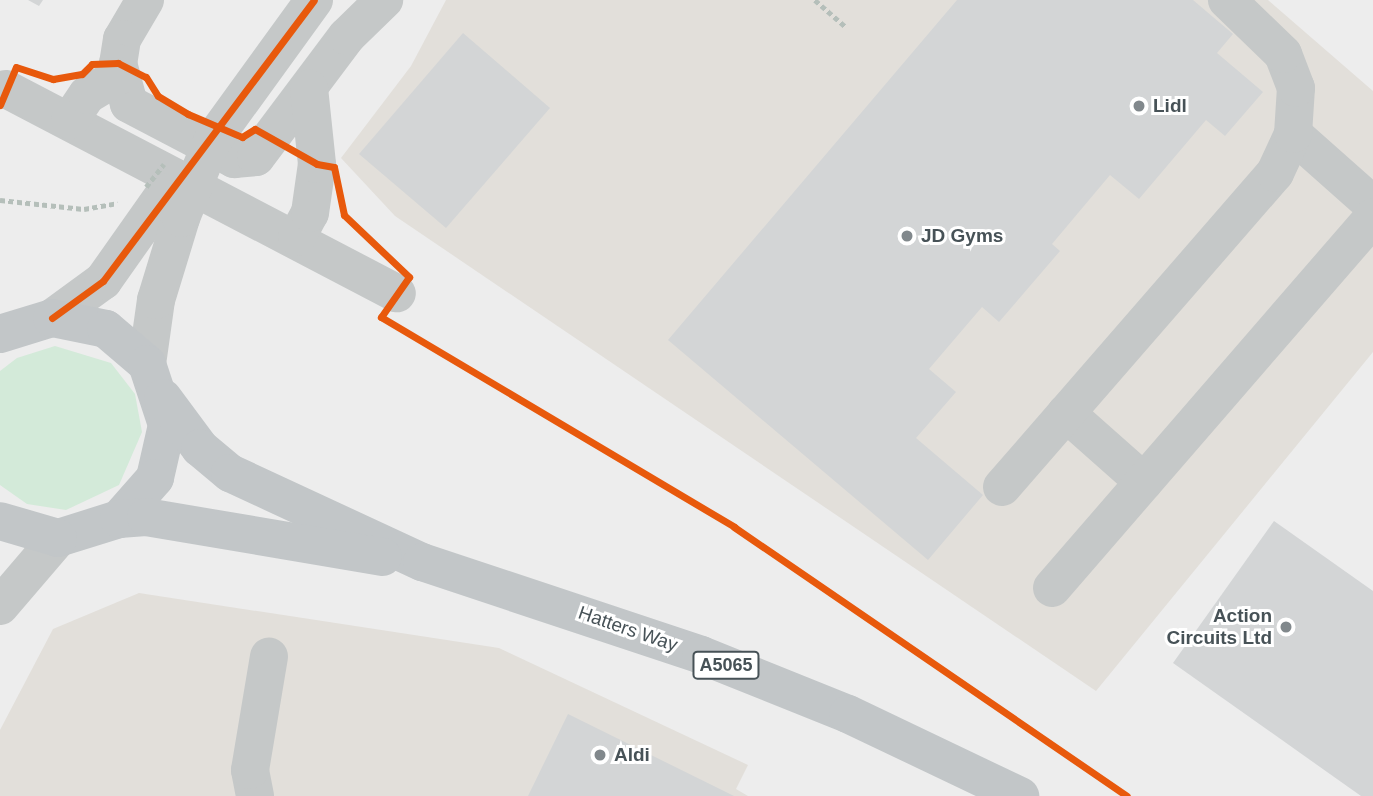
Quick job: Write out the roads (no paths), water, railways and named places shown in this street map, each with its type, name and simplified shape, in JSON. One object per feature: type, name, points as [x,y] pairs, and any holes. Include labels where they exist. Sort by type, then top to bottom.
[{"type":"main road","points":[[0,521],[58,538],[119,519],[140,501],[160,466],[167,425],[163,398],[147,364],[106,329],[52,318],[4,329]]},
{"type":"main road","name":"Hatters Way","points":[[163,398],[200,448],[230,473],[422,562],[701,655],[848,714],[1020,796]]},
{"type":"main road","name":"Hatters Way","points":[[119,519],[146,517],[422,562]]},
{"type":"street","points":[[145,0],[122,39],[119,76],[130,104],[234,159],[256,157],[309,88],[384,0]]},
{"type":"street","points":[[52,318],[103,281],[151,200],[221,127],[314,0]]},
{"type":"street","points":[[1002,487],[1275,173],[1293,134],[1296,88],[1283,54],[1227,0]]},
{"type":"street","points":[[70,120],[87,95],[119,76]]},
{"type":"street","points":[[298,237],[310,213],[317,164],[309,88]]},
{"type":"street","points":[[6,89],[298,237],[397,293]]},
{"type":"street","points":[[1293,134],[1373,205]]},
{"type":"street","points":[[147,364],[156,300],[151,200]]},
{"type":"street","points":[[1052,588],[1373,218]]},
{"type":"street","points":[[1066,413],[1144,482]]},
{"type":"street","points":[[0,606],[58,538]]},
{"type":"street","points":[[252,783],[269,657]]},
{"type":"place","name":"Lidl","points":[[1139,106]]},
{"type":"place","name":"JD Gyms","points":[[907,236]]},
{"type":"place","name":"Action Circuits Ltd","points":[[1286,627]]},
{"type":"place","name":"Aldi","points":[[600,755]]}]
